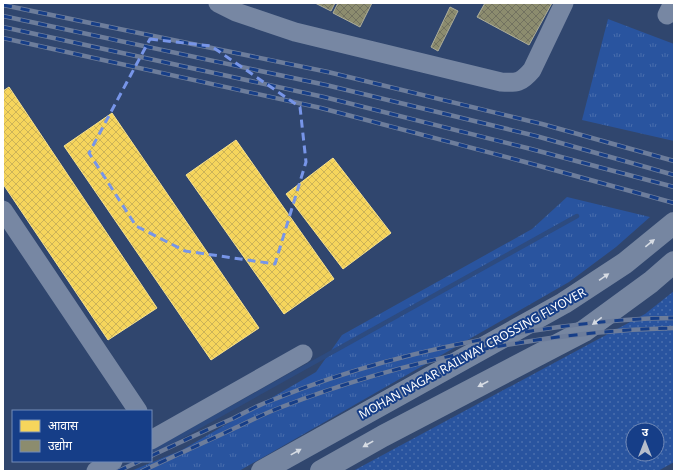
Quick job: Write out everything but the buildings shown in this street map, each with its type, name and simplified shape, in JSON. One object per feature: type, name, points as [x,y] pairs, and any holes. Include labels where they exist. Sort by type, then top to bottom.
[{"type":"main road","name":"MOHAN NAGAR RAILWAY CROSSING FLYOVER","points":[[262,471],[564,303],[626,263],[674,223]]},
{"type":"main road","points":[[321,471],[383,436],[584,331],[651,282],[674,262]]},
{"type":"lane","points":[[218,3],[236,12],[295,32],[501,82],[515,83],[526,78],[532,70],[564,3]]},
{"type":"lane","points":[[3,210],[137,410]]},
{"type":"lane","points":[[153,436],[303,354]]},
{"type":"lane","points":[[96,471],[111,462]]},
{"type":"highlighted area","points":[[150,39],[211,46],[300,107],[306,162],[275,264],[185,251],[136,226],[89,153]]},
{"type":"green space","points":[[608,19],[674,44],[674,141],[582,120]]},
{"type":"green space","points":[[567,197],[650,217],[616,247],[569,282],[239,471],[131,471],[182,450],[316,372],[342,335],[532,229]]},
{"type":"green space","points":[[674,291],[674,462],[658,471],[353,471],[645,314]]},
{"type":"waterway","points":[[152,452],[577,216]]},
{"type":"waterway","points":[[119,471],[135,462]]},
{"type":"railway","points":[[3,5],[328,72],[542,124],[674,161]]},
{"type":"railway","points":[[3,16],[326,85],[536,136],[674,175]]},
{"type":"railway","points":[[3,27],[324,97],[674,187]]},
{"type":"railway","points":[[3,38],[321,108],[674,203]]},
{"type":"railway","points":[[152,456],[270,401],[309,386],[380,363],[451,346],[523,332],[602,322],[674,318]]},
{"type":"railway","points":[[142,471],[279,408],[326,391],[423,362],[524,342],[574,335],[624,330],[674,328]]},
{"type":"railway","points":[[118,471],[138,462]]}]
